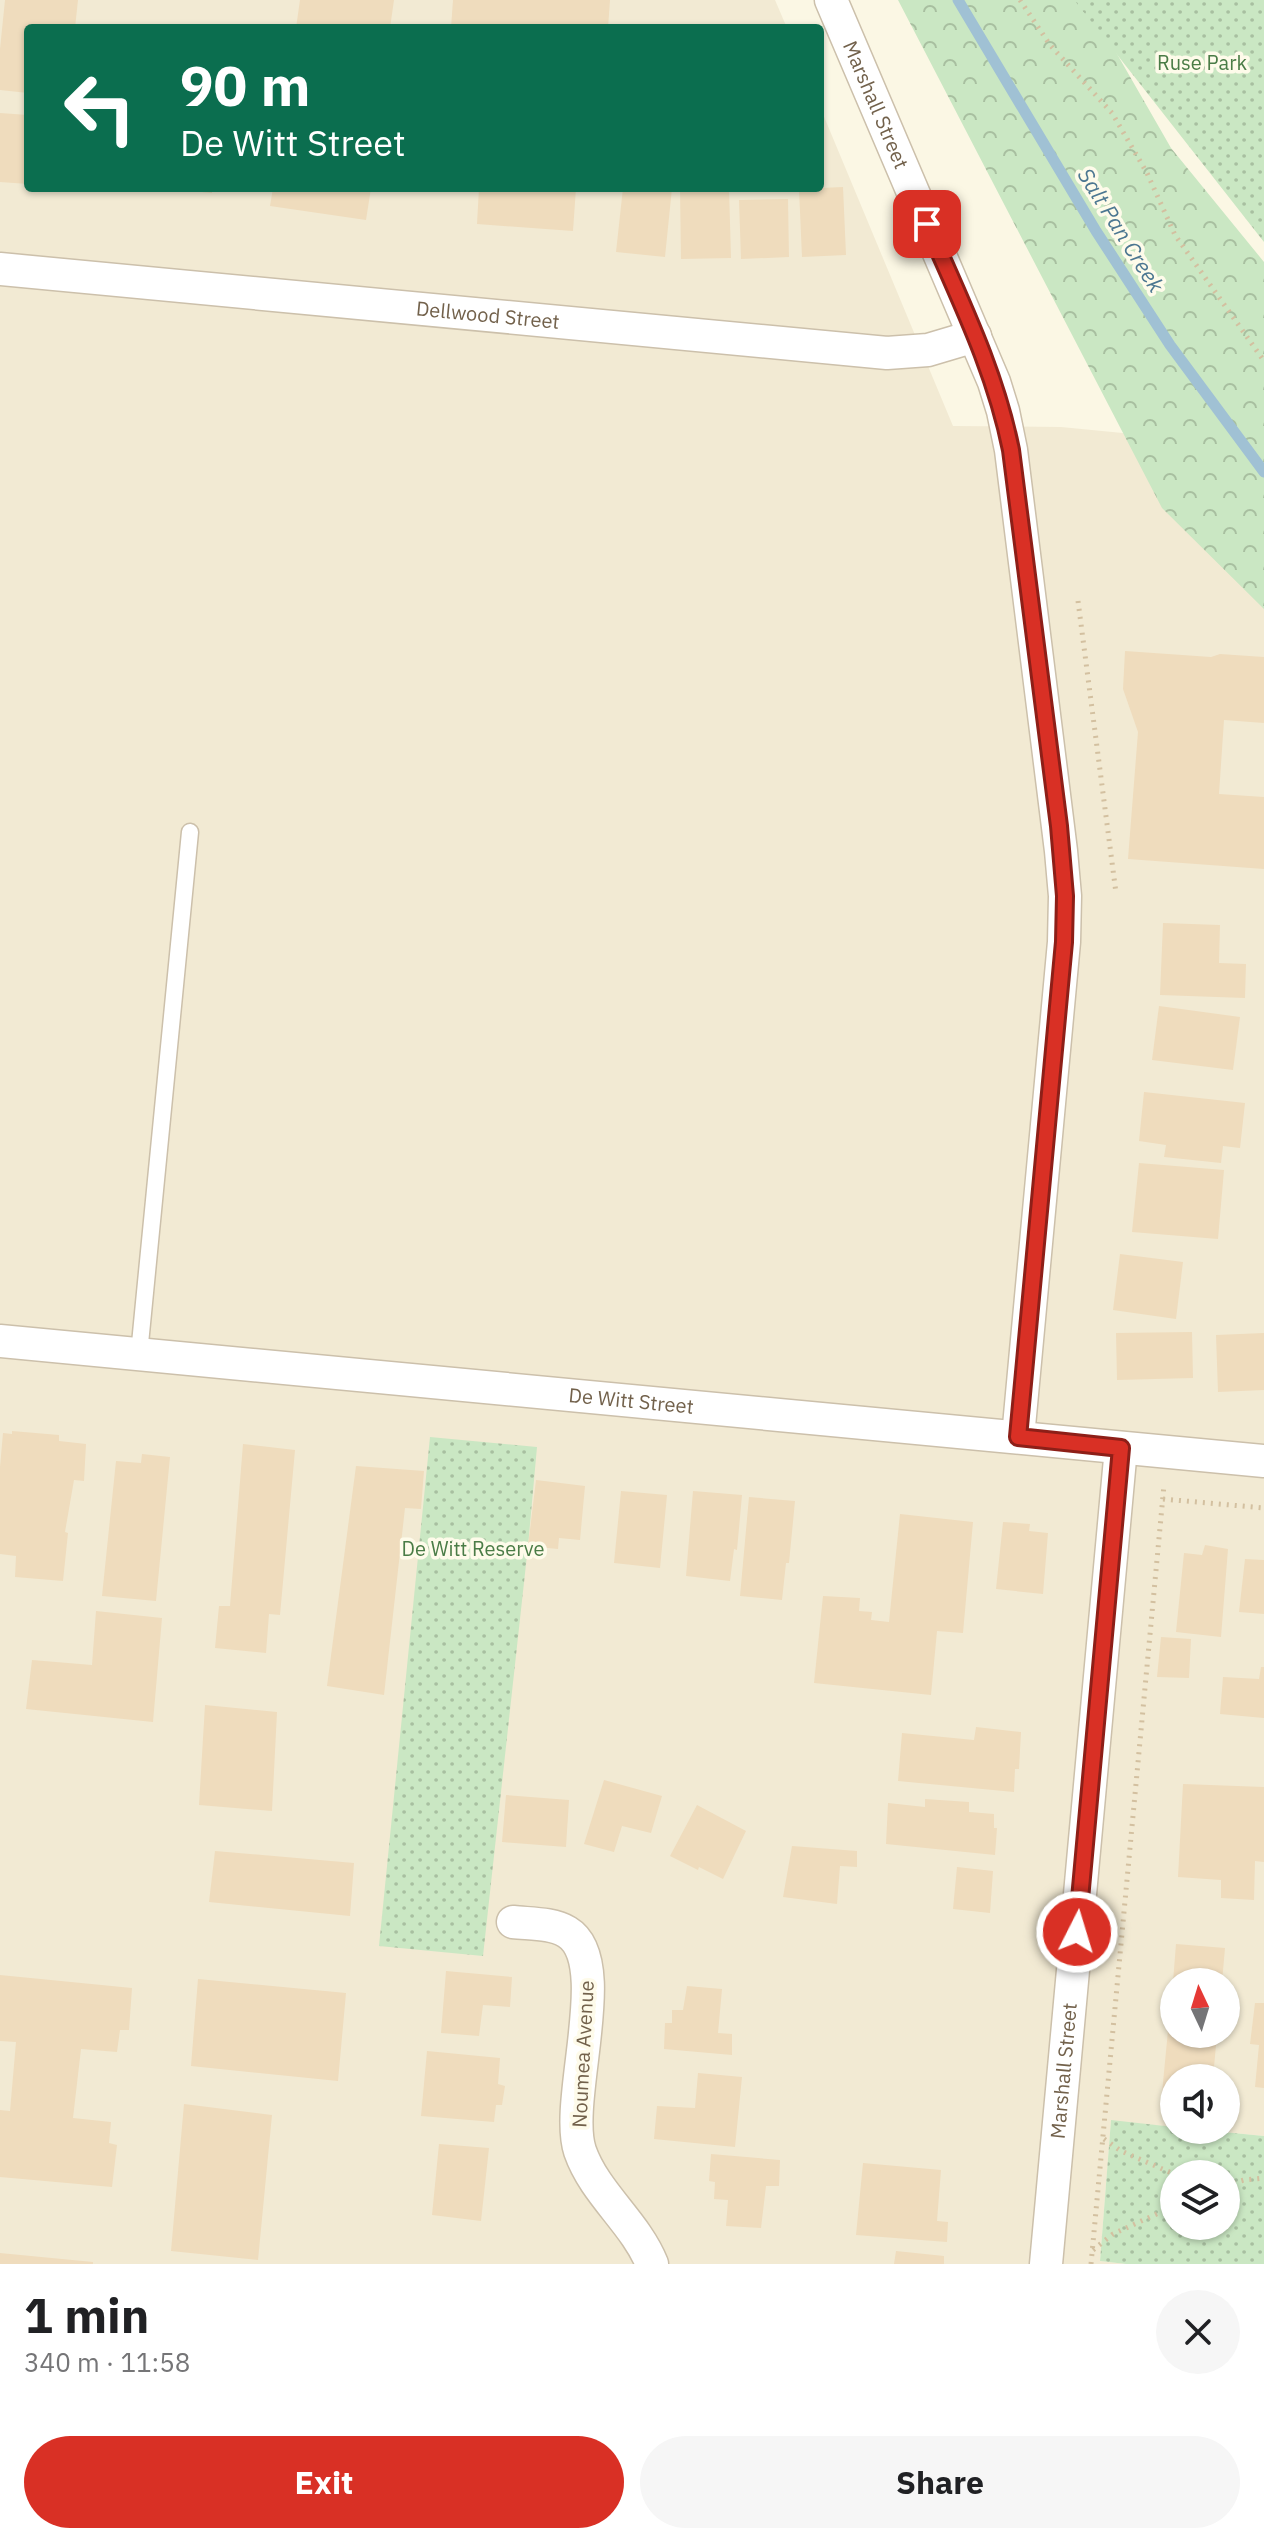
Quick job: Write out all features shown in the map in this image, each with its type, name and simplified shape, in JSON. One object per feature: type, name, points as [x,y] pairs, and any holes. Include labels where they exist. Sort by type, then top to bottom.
[{"type":"street","name":"Marshall Street","points":[[831,0],[975,336],[1003,411],[1011,450],[1056,801],[1065,896],[1063,957],[1018,1437]]},
{"type":"street","name":"Dellwood Street","points":[[0,269],[887,353],[928,350],[975,336]]},
{"type":"street","name":"De Witt Street","points":[[0,1341],[1264,1461]]},
{"type":"street","name":"Marshall Street","points":[[1046,2264],[1121,1448]]},
{"type":"street","name":"Noumea Avenue","points":[[513,1922],[551,1926],[565,1931],[576,1939],[583,1950],[588,1978],[576,2125],[579,2149],[598,2183],[645,2247],[652,2264]]},
{"type":"lane","points":[[139,1354],[190,832]]},
{"type":"path","points":[[1020,0],[1050,45],[1112,113],[1147,173],[1175,235],[1264,361]]},
{"type":"path","points":[[1078,601],[1116,893]]},
{"type":"path","points":[[1091,2264],[1164,1485]]},
{"type":"path","points":[[1163,1499],[1264,1508]]},
{"type":"path","points":[[1103,2138],[1121,2151],[1160,2168]]},
{"type":"path","points":[[1240,2181],[1264,2178]]},
{"type":"path","points":[[1093,2251],[1113,2234],[1160,2212]]},
{"type":"shaded area","points":[[0,0],[775,0],[785,24],[24,24],[24,192],[824,192],[824,117],[953,426],[1061,427],[1225,443],[1264,499],[1264,2136],[1240,2134],[1240,2064],[1160,2064],[1160,2126],[1111,2121],[1100,2261],[1126,2264],[0,2264]]},
{"type":"green space","points":[[898,0],[1086,0],[1171,148],[1264,262],[1264,609],[1162,508]]},
{"type":"green space","name":"Ruse Park","points":[[1264,0],[1264,242],[1075,1]]},
{"type":"green space","name":"De Witt Reserve","points":[[430,1437],[537,1447],[483,1956],[379,1946]]},
{"type":"green space","points":[[1111,2120],[1160,2125],[1160,2144],[1240,2144],[1240,2134],[1264,2136],[1264,2264],[1126,2264],[1100,2261]]},
{"type":"building","points":[[5,0],[78,0],[75,24],[24,24],[24,93],[0,90]]},
{"type":"building","points":[[300,0],[394,0],[391,24],[297,24]]},
{"type":"building","points":[[453,0],[610,0],[608,24],[451,24]]},
{"type":"building","points":[[0,113],[24,115],[24,184],[0,182]]},
{"type":"building","points":[[843,187],[846,255],[802,257],[799,192],[824,192],[824,188]]},
{"type":"building","points":[[272,192],[370,192],[366,220],[270,206]]},
{"type":"building","points":[[479,192],[576,192],[573,231],[477,224]]},
{"type":"building","points":[[623,192],[672,192],[665,257],[616,252]]},
{"type":"building","points":[[680,192],[729,192],[731,258],[681,259]]},
{"type":"building","points":[[788,199],[789,257],[741,259],[739,200]]},
{"type":"building","points":[[1125,651],[1264,657],[1264,723],[1224,720],[1219,794],[1264,797],[1264,869],[1128,859],[1138,732],[1123,689]]},
{"type":"building","points":[[1163,923],[1220,925],[1219,963],[1246,964],[1245,998],[1160,995]]},
{"type":"building","points":[[1159,1006],[1240,1017],[1233,1070],[1152,1060]]},
{"type":"building","points":[[1144,1092],[1245,1103],[1240,1148],[1223,1146],[1221,1163],[1164,1157],[1166,1145],[1139,1141]]},
{"type":"building","points":[[1139,1163],[1224,1170],[1218,1239],[1132,1232]]},
{"type":"building","points":[[1120,1254],[1183,1262],[1176,1319],[1113,1310]]},
{"type":"building","points":[[1192,1332],[1193,1378],[1117,1380],[1116,1333]]},
{"type":"building","points":[[1264,1333],[1264,1390],[1218,1392],[1216,1335]]},
{"type":"building","points":[[12,1431],[59,1435],[59,1441],[86,1444],[84,1481],[74,1480],[65,1532],[68,1533],[63,1581],[15,1577],[16,1556],[0,1554],[3,1433],[12,1434]]},
{"type":"building","points":[[243,1444],[295,1450],[280,1615],[269,1614],[266,1653],[215,1648],[219,1606],[230,1606]]},
{"type":"building","points":[[142,1454],[170,1457],[156,1601],[102,1596],[116,1461],[141,1463]]},
{"type":"building","points":[[356,1466],[424,1471],[421,1509],[405,1508],[384,1695],[327,1686]]},
{"type":"building","points":[[536,1480],[585,1486],[580,1540],[559,1538],[558,1549],[528,1546]]},
{"type":"building","points":[[621,1491],[667,1495],[660,1568],[614,1563]]},
{"type":"building","points":[[693,1491],[742,1495],[737,1550],[734,1549],[730,1581],[686,1576]]},
{"type":"building","points":[[749,1497],[795,1501],[782,1600],[740,1596]]},
{"type":"building","points":[[900,1514],[973,1522],[963,1633],[937,1631],[931,1695],[814,1683],[823,1596],[860,1598],[859,1611],[872,1612],[871,1620],[889,1622]]},
{"type":"building","points":[[1003,1522],[1030,1524],[1029,1531],[1048,1533],[1043,1594],[996,1589]]},
{"type":"building","points":[[1205,1545],[1228,1549],[1221,1637],[1176,1632],[1184,1553],[1202,1555]]},
{"type":"building","points":[[1245,1559],[1264,1560],[1264,1614],[1239,1612]]},
{"type":"building","points":[[96,1611],[162,1618],[153,1722],[26,1709],[32,1660],[92,1665]]},
{"type":"building","points":[[1161,1637],[1191,1639],[1189,1678],[1157,1677]]},
{"type":"building","points":[[1261,1667],[1264,1667],[1264,1718],[1220,1714],[1223,1677],[1259,1679]]},
{"type":"building","points":[[205,1705],[277,1712],[272,1811],[199,1805]]},
{"type":"building","points":[[976,1727],[1021,1732],[1014,1792],[898,1781],[902,1733],[974,1740]]},
{"type":"building","points":[[604,1780],[662,1796],[651,1833],[622,1826],[614,1852],[584,1844]]},
{"type":"building","points":[[1183,1784],[1264,1787],[1264,1862],[1255,1861],[1254,1900],[1221,1898],[1221,1880],[1178,1877]]},
{"type":"building","points":[[506,1795],[569,1800],[566,1847],[502,1842]]},
{"type":"building","points":[[925,1799],[969,1802],[969,1812],[994,1814],[994,1828],[997,1828],[995,1855],[886,1844],[888,1803],[925,1807]]},
{"type":"building","points":[[697,1805],[746,1831],[723,1879],[670,1856]]},
{"type":"building","points":[[792,1846],[857,1851],[857,1867],[840,1866],[837,1904],[783,1897]]},
{"type":"building","points":[[215,1851],[354,1863],[350,1916],[209,1902]]},
{"type":"building","points":[[957,1867],[993,1871],[990,1913],[953,1909]]},
{"type":"building","points":[[1176,1944],[1225,1948],[1223,1968],[1174,1968]]},
{"type":"building","points":[[446,1971],[512,1977],[510,2007],[483,2005],[479,2036],[441,2033]]},
{"type":"building","points":[[0,1975],[132,1988],[129,2030],[120,2030],[117,2052],[81,2049],[73,2118],[111,2122],[109,2143],[117,2145],[112,2187],[0,2177],[0,2110],[10,2111],[16,2042],[0,2041]]},
{"type":"building","points":[[198,1979],[346,1993],[338,2081],[191,2066]]},
{"type":"building","points":[[687,1986],[722,1989],[718,2033],[732,2034],[732,2055],[664,2049],[665,2023],[672,2023],[672,2010],[683,2010]]},
{"type":"building","points":[[1255,2003],[1264,2003],[1264,2088],[1255,2087],[1259,2045],[1250,2044]]},
{"type":"building","points":[[1166,2048],[1216,2048],[1214,2064],[1165,2064]]},
{"type":"building","points":[[427,2051],[500,2058],[498,2084],[505,2086],[502,2105],[496,2105],[494,2122],[421,2116]]},
{"type":"building","points":[[698,2073],[742,2077],[735,2147],[654,2139],[657,2106],[695,2108]]},
{"type":"building","points":[[184,2104],[272,2115],[258,2260],[171,2251]]},
{"type":"building","points":[[439,2144],[489,2148],[481,2221],[432,2215]]},
{"type":"building","points":[[711,2154],[780,2160],[779,2186],[766,2186],[761,2228],[726,2226],[728,2200],[714,2199],[715,2182],[709,2181]]},
{"type":"building","points":[[863,2163],[941,2170],[937,2221],[948,2222],[947,2242],[856,2235]]},
{"type":"building","points":[[896,2251],[944,2256],[944,2264],[894,2264]]},
{"type":"building","points":[[0,2253],[93,2262],[93,2264],[0,2264]]},
{"type":"waterway","name":"Salt Pan Creek","points":[[958,0],[1096,231],[1170,345],[1264,472]]},
{"type":"route","points":[[927,224],[994,382],[1003,411],[1011,450],[1065,896],[1064,942],[1018,1437],[1121,1448],[1077,1932]]}]
